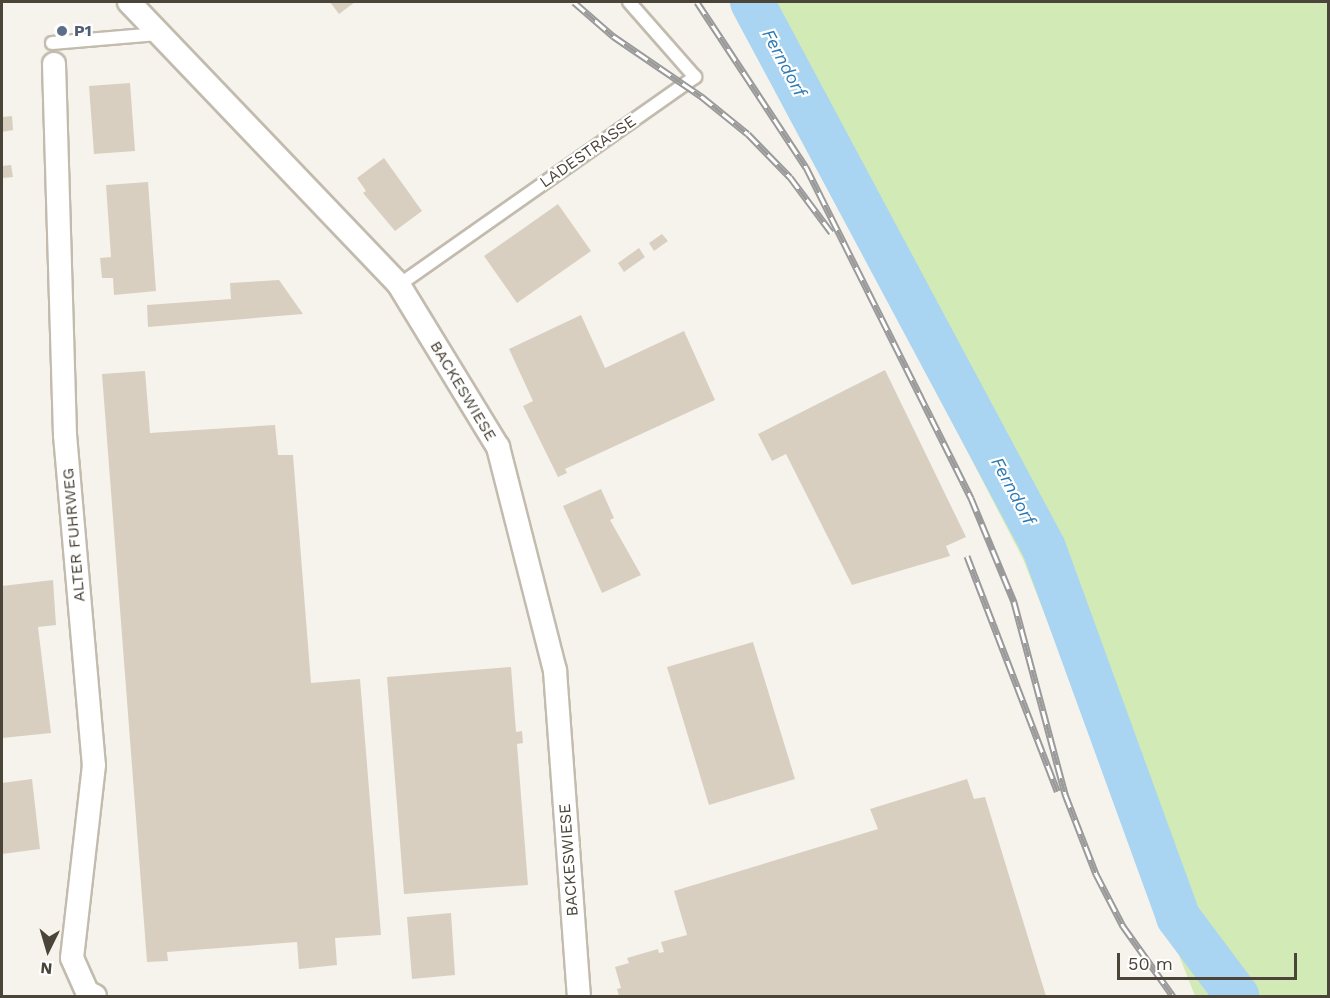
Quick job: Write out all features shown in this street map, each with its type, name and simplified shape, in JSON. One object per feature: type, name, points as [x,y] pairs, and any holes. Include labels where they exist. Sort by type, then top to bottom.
[{"type":"street","name":"BACKESWIESE","points":[[129,2],[399,285],[498,447],[555,671],[579,996]]},
{"type":"street","name":"ALTER FUHRWEG","points":[[53,54],[65,435],[94,765],[72,957],[87,992],[94,996]]},
{"type":"lane","name":"LADESTRASSE","points":[[399,285],[695,77],[629,2]]},
{"type":"lane","points":[[53,54],[158,34]]},
{"type":"green space","points":[[735,2],[1328,2],[1328,996],[1195,996],[1023,559]]},
{"type":"building","points":[[330,2],[355,2],[339,14]]},
{"type":"building","points":[[130,83],[135,151],[94,154],[89,86]]},
{"type":"building","points":[[12,116],[13,130],[2,132],[2,117]]},
{"type":"building","points":[[384,158],[422,211],[395,231],[363,193],[366,191],[357,178]]},
{"type":"building","points":[[11,165],[13,177],[2,178],[2,166]]},
{"type":"building","points":[[148,182],[156,291],[114,295],[113,278],[102,278],[100,258],[111,257],[106,185]]},
{"type":"building","points":[[558,204],[591,251],[517,303],[484,256]]},
{"type":"building","points":[[662,234],[668,241],[654,251],[649,243]]},
{"type":"building","points":[[639,248],[645,257],[624,272],[618,263]]},
{"type":"building","points":[[279,280],[303,314],[148,327],[147,305],[231,299],[230,283]]},
{"type":"building","points":[[581,315],[605,368],[684,331],[715,400],[565,469],[567,473],[558,477],[523,406],[533,401],[509,349]]},
{"type":"building","points":[[885,370],[966,537],[946,546],[950,556],[852,585],[786,454],[772,461],[758,434]]},
{"type":"building","points":[[145,371],[150,433],[275,425],[278,455],[293,455],[311,683],[360,679],[381,935],[335,938],[337,965],[299,969],[297,942],[167,952],[168,961],[147,962],[102,374]]},
{"type":"building","points":[[601,489],[614,518],[610,520],[641,575],[602,593],[563,506]]},
{"type":"building","points":[[53,580],[56,625],[38,627],[51,733],[2,738],[2,586]]},
{"type":"building","points":[[753,642],[795,779],[709,805],[667,667]]},
{"type":"building","points":[[511,667],[516,732],[522,731],[523,743],[517,744],[528,885],[404,894],[387,677]]},
{"type":"building","points":[[32,779],[40,849],[2,854],[2,783]]},
{"type":"building","points":[[967,779],[974,799],[985,797],[1046,996],[619,996],[617,989],[621,988],[615,967],[629,963],[627,958],[658,949],[659,953],[664,952],[661,942],[687,935],[674,891],[878,829],[870,809]]},
{"type":"building","points":[[451,913],[455,975],[412,979],[407,917]]},
{"type":"waterway","name":"Ferndorf","points":[[752,2],[1044,548],[1178,917],[1237,996]]},
{"type":"railway","points":[[574,2],[613,36],[701,96],[748,134],[790,177],[831,232]]},
{"type":"railway","points":[[697,2],[806,167],[971,498],[1014,602],[1065,794],[1096,874],[1123,926],[1173,996]]},
{"type":"railway","points":[[967,556],[1057,791]]},
{"type":"place","name":"P1","points":[[62,31]]}]
